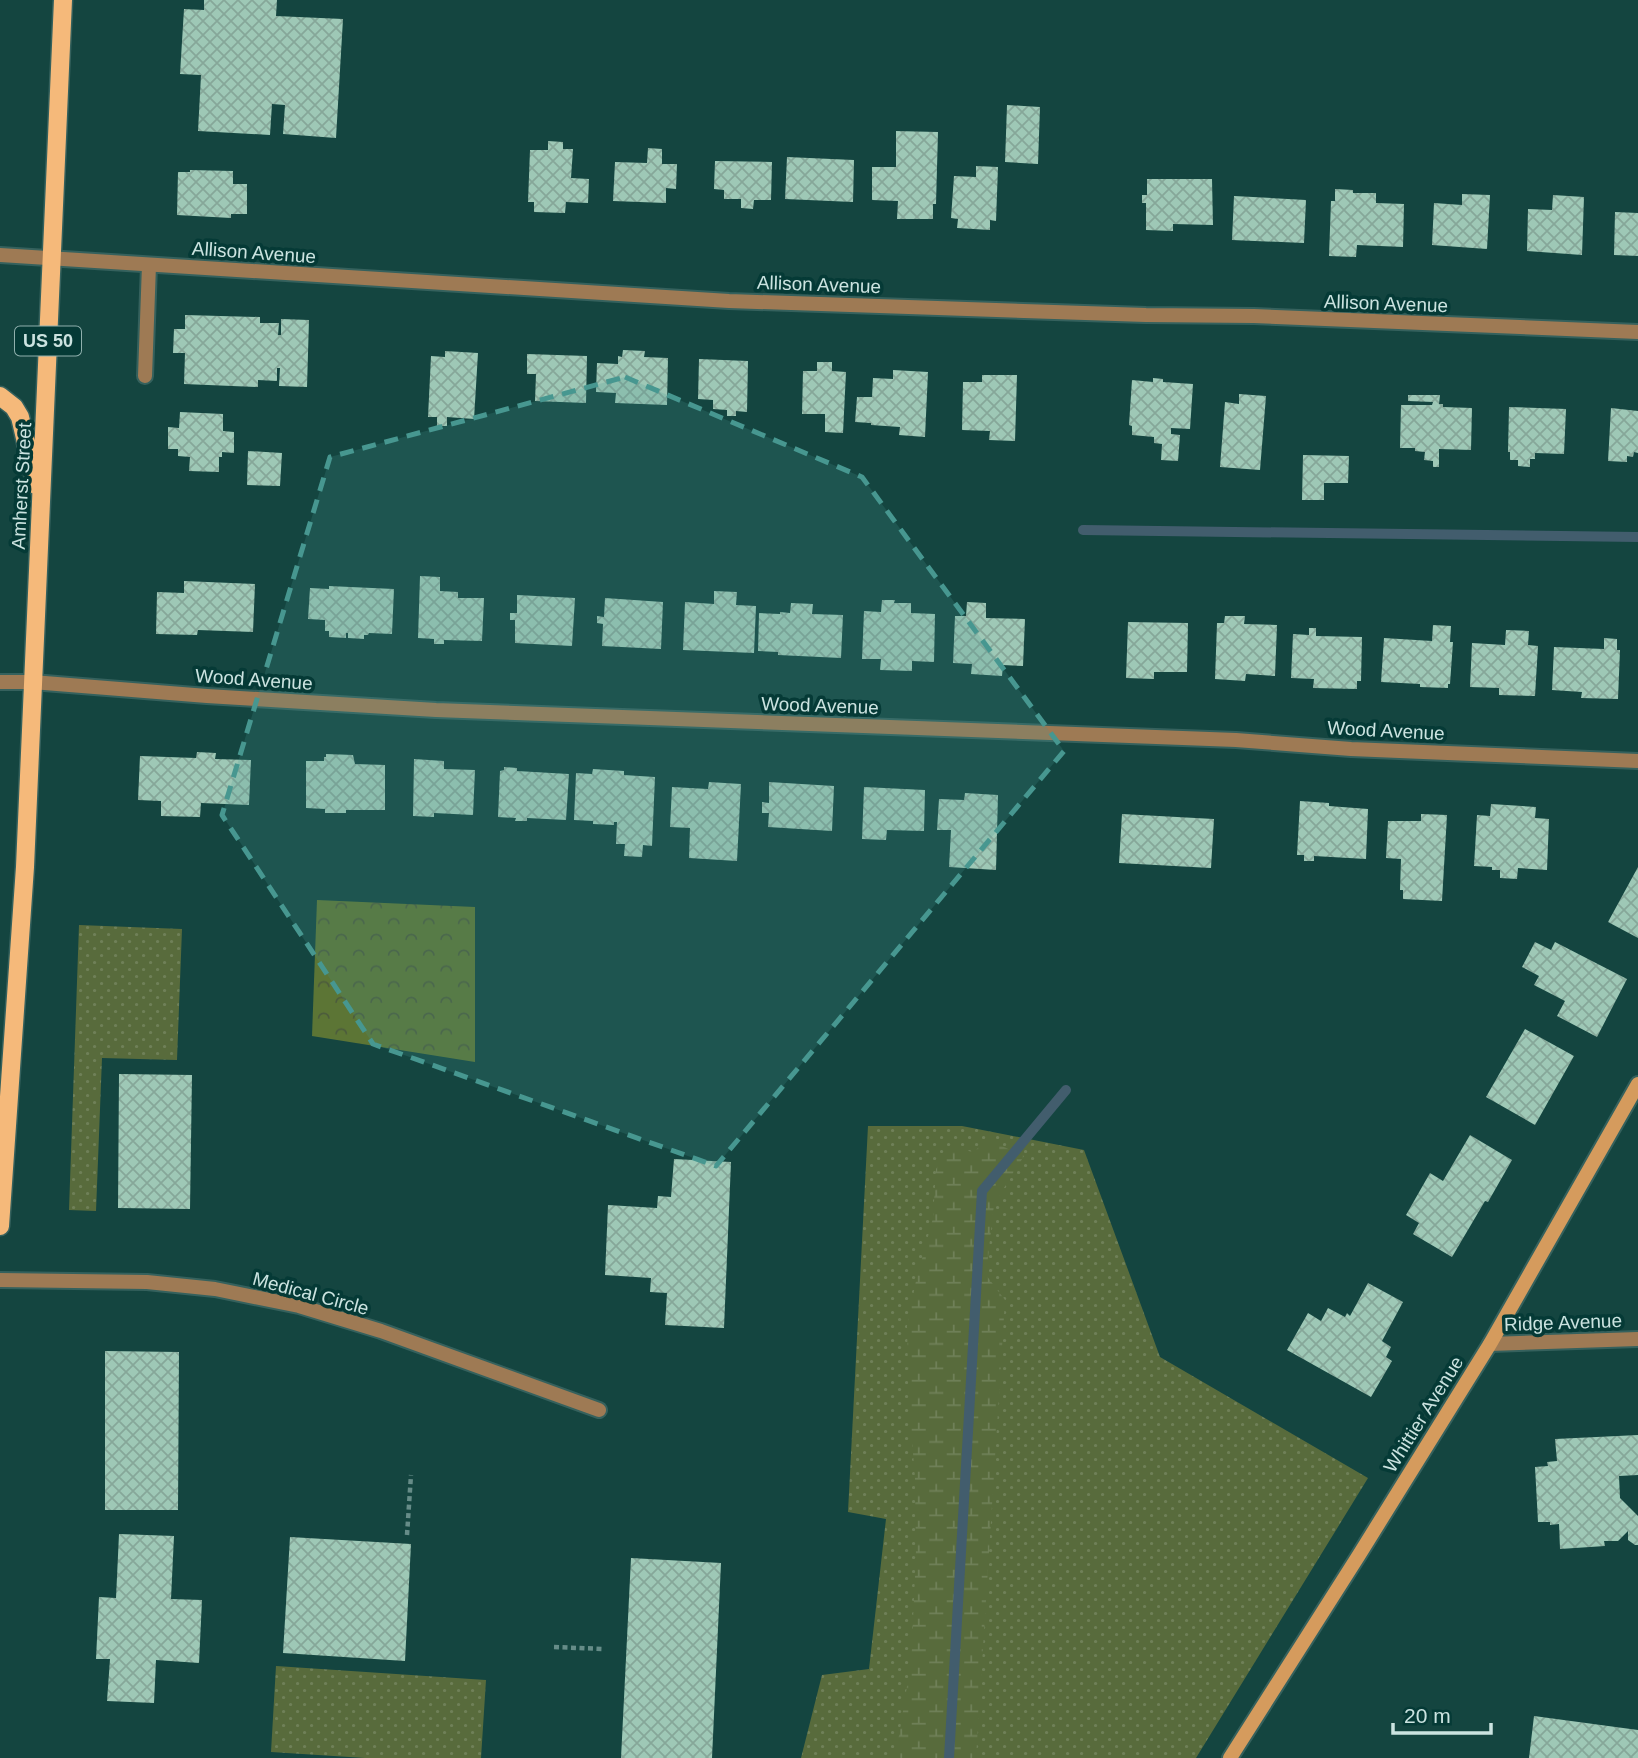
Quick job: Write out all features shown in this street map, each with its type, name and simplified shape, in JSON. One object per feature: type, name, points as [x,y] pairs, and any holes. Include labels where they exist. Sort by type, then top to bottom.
[{"type":"main road","name":"Amherst Street","points":[[0,1226],[25,867],[63,0]]},
{"type":"main road","points":[[0,396],[14,407],[25,431],[41,513]]},
{"type":"street","name":"Allison Avenue","points":[[0,255],[729,300],[1134,315],[1254,316],[1638,332]]},
{"type":"street","points":[[145,376],[149,265]]},
{"type":"street","name":"Wood Avenue","points":[[0,682],[436,710],[1236,740],[1351,749],[1638,761]]},
{"type":"street","name":"Whittier Avenue","points":[[1230,1758],[1489,1344],[1638,1084]]},
{"type":"street","name":"Medical Circle","points":[[0,1280],[147,1282],[215,1289],[299,1306],[381,1331],[599,1410]]},
{"type":"street","name":"Ridge Avenue","points":[[1489,1344],[1638,1339]]},
{"type":"path","points":[[407,1535],[411,1475]]},
{"type":"path","points":[[554,1647],[604,1649]]},
{"type":"highlighted area","points":[[625,377],[862,477],[1064,751],[716,1166],[373,1044],[222,815],[330,457]]},
{"type":"green space","points":[[317,900],[475,907],[475,1062],[312,1036]]},
{"type":"green space","points":[[79,925],[182,929],[177,1060],[102,1058],[96,1211],[69,1210]]},
{"type":"green space","points":[[868,1126],[962,1126],[1084,1150],[1160,1357],[1368,1478],[1196,1758],[801,1758],[822,1675],[869,1669],[886,1519],[848,1512]]},
{"type":"green space","points":[[988,1140],[1024,1156],[994,1204],[986,1275],[1005,1300],[976,1758],[890,1758],[899,1736],[911,1661],[916,1557],[915,1477],[909,1406],[907,1326],[933,1218],[936,1169],[951,1147],[973,1152]]},
{"type":"green space","points":[[276,1666],[486,1680],[481,1758],[365,1758],[271,1752]]},
{"type":"building","points":[[204,0],[277,0],[276,16],[343,19],[336,138],[283,134],[285,105],[272,104],[270,135],[198,131],[201,75],[180,74],[184,9],[204,10]]},
{"type":"building","points":[[1007,105],[1040,107],[1038,164],[1005,162]]},
{"type":"building","points":[[896,131],[938,132],[936,204],[933,204],[933,219],[897,219],[898,201],[872,200],[872,167],[896,167]]},
{"type":"building","points":[[548,141],[563,142],[563,149],[573,149],[571,178],[589,179],[588,203],[566,202],[565,213],[534,212],[534,202],[528,202],[530,150],[548,150]]},
{"type":"building","points":[[648,148],[662,149],[662,164],[677,164],[676,189],[666,188],[666,203],[613,201],[615,162],[647,163]]},
{"type":"building","points":[[787,157],[854,160],[853,202],[785,199]]},
{"type":"building","points":[[715,161],[772,162],[771,200],[754,200],[753,209],[741,208],[741,199],[724,199],[724,190],[714,189]]},
{"type":"building","points":[[976,166],[998,167],[996,221],[990,220],[990,230],[957,228],[958,219],[951,218],[954,176],[976,177]]},
{"type":"building","points":[[233,171],[233,184],[247,184],[247,214],[231,214],[231,218],[177,215],[178,172]]},
{"type":"building","points":[[1147,179],[1212,179],[1213,225],[1173,224],[1173,231],[1146,230],[1146,203],[1142,203],[1142,195],[1147,195]]},
{"type":"building","points":[[1335,189],[1353,190],[1353,193],[1376,193],[1376,203],[1404,204],[1403,247],[1357,245],[1356,257],[1329,256],[1331,201],[1335,201]]},
{"type":"building","points":[[1462,194],[1490,195],[1487,249],[1432,245],[1434,203],[1462,205]]},
{"type":"building","points":[[1553,195],[1584,197],[1582,255],[1527,251],[1528,209],[1552,210]]},
{"type":"building","points":[[1234,196],[1306,200],[1304,243],[1232,240]]},
{"type":"building","points":[[1615,212],[1638,213],[1638,256],[1614,255]]},
{"type":"building","points":[[185,315],[260,317],[260,323],[279,323],[278,335],[281,335],[281,319],[309,320],[307,387],[279,386],[280,368],[277,368],[277,381],[258,380],[258,387],[184,384],[185,353],[173,353],[174,329],[185,329]]},
{"type":"building","points":[[623,350],[645,351],[644,357],[668,358],[667,405],[615,403],[616,393],[596,392],[597,363],[618,364],[618,356],[622,357]]},
{"type":"building","points":[[445,351],[478,353],[474,419],[447,417],[447,426],[437,426],[437,417],[428,417],[431,356],[445,357]]},
{"type":"building","points":[[527,354],[587,356],[586,403],[535,401],[536,374],[527,374]]},
{"type":"building","points":[[699,359],[748,361],[747,412],[736,411],[736,416],[727,416],[727,410],[713,409],[713,400],[698,399]]},
{"type":"building","points":[[817,362],[832,362],[832,371],[846,372],[843,433],[825,432],[825,414],[802,414],[803,371],[817,371]]},
{"type":"building","points":[[893,370],[928,372],[925,437],[899,435],[900,427],[855,422],[857,397],[872,397],[873,378],[893,379]]},
{"type":"building","points":[[982,375],[1017,375],[1015,441],[989,440],[990,431],[962,430],[963,382],[982,382]]},
{"type":"building","points":[[1153,378],[1163,379],[1163,382],[1193,384],[1190,429],[1171,428],[1171,434],[1180,435],[1178,461],[1161,460],[1162,444],[1154,443],[1154,437],[1132,435],[1132,426],[1129,425],[1132,380],[1153,382]]},
{"type":"building","points":[[1239,394],[1266,396],[1260,470],[1220,467],[1225,402],[1239,404]]},
{"type":"building","points":[[1408,395],[1440,395],[1439,404],[1443,404],[1443,407],[1472,408],[1471,450],[1439,449],[1439,467],[1433,467],[1433,461],[1424,460],[1425,452],[1415,451],[1415,448],[1400,448],[1401,405],[1432,405],[1433,402],[1408,401]]},
{"type":"building","points":[[1509,407],[1566,409],[1564,454],[1535,453],[1535,459],[1530,459],[1530,467],[1518,466],[1518,460],[1510,460]]},
{"type":"building","points":[[1611,408],[1638,411],[1638,453],[1634,452],[1633,457],[1627,456],[1627,462],[1608,461]]},
{"type":"building","points":[[180,412],[223,414],[223,431],[234,432],[234,453],[222,452],[222,457],[219,457],[219,472],[189,471],[190,457],[178,456],[178,449],[168,449],[168,427],[179,428]]},
{"type":"building","points":[[248,451],[282,453],[280,486],[247,485]]},
{"type":"building","points":[[1303,455],[1349,456],[1348,483],[1324,483],[1324,500],[1302,500]]},
{"type":"building","points":[[420,576],[440,577],[440,591],[458,592],[458,598],[484,598],[482,641],[444,640],[444,644],[434,644],[434,639],[418,638]]},
{"type":"building","points":[[184,581],[255,584],[253,632],[198,630],[197,635],[156,634],[157,592],[184,593]]},
{"type":"building","points":[[329,586],[394,589],[392,634],[369,633],[364,635],[364,639],[348,638],[348,633],[346,638],[329,637],[329,631],[325,631],[325,620],[308,619],[310,588],[329,589]]},
{"type":"building","points":[[714,591],[737,592],[736,605],[756,606],[754,653],[683,650],[685,602],[714,604]]},
{"type":"building","points":[[517,595],[575,598],[572,646],[515,643],[515,620],[510,620],[510,613],[517,613]]},
{"type":"building","points":[[605,598],[663,602],[661,649],[602,646],[603,624],[597,623],[597,616],[604,617]]},
{"type":"building","points":[[882,600],[911,603],[911,613],[935,614],[934,662],[912,661],[912,671],[880,670],[881,659],[862,659],[864,611],[881,612]]},
{"type":"building","points":[[967,602],[986,603],[986,618],[1025,619],[1023,666],[1003,665],[1002,676],[971,674],[972,664],[953,663],[955,616],[966,616]]},
{"type":"building","points":[[791,603],[813,604],[812,614],[843,615],[841,658],[778,655],[778,652],[758,651],[759,613],[790,613]]},
{"type":"building","points":[[1225,616],[1245,616],[1244,624],[1277,625],[1275,676],[1246,674],[1245,681],[1215,679],[1217,623],[1224,623]]},
{"type":"building","points":[[1128,622],[1188,623],[1187,672],[1154,672],[1154,679],[1126,678]]},
{"type":"building","points":[[1433,625],[1451,626],[1450,642],[1453,642],[1448,688],[1381,682],[1384,638],[1432,641]]},
{"type":"building","points":[[1309,628],[1316,628],[1316,636],[1362,637],[1361,681],[1357,681],[1357,689],[1313,688],[1314,679],[1291,678],[1293,634],[1309,635]]},
{"type":"building","points":[[1506,630],[1529,631],[1528,645],[1538,646],[1535,696],[1499,695],[1499,688],[1470,687],[1472,643],[1505,645]]},
{"type":"building","points":[[1604,638],[1617,639],[1617,650],[1620,650],[1618,699],[1581,698],[1582,692],[1552,690],[1554,647],[1604,649]]},
{"type":"building","points":[[197,752],[216,753],[215,759],[251,760],[249,805],[201,803],[200,817],[161,816],[161,801],[138,800],[140,756],[196,758]]},
{"type":"building","points":[[326,754],[353,755],[355,764],[385,765],[385,810],[325,813],[325,809],[306,808],[306,761],[324,761]]},
{"type":"building","points":[[414,759],[444,761],[444,769],[475,770],[473,815],[434,813],[434,817],[413,816]]},
{"type":"building","points":[[504,767],[517,768],[517,771],[569,774],[566,820],[527,818],[527,821],[515,821],[516,818],[498,817],[500,771],[504,770]]},
{"type":"building","points":[[593,769],[655,777],[652,846],[643,845],[642,857],[624,856],[625,844],[616,844],[617,822],[614,822],[614,825],[574,820],[576,773],[592,774]]},
{"type":"building","points":[[709,782],[741,784],[737,861],[689,858],[690,828],[670,827],[672,787],[708,789]]},
{"type":"building","points":[[769,782],[834,786],[832,831],[768,827],[769,813],[762,813],[762,802],[769,803]]},
{"type":"building","points":[[864,787],[925,790],[924,831],[887,830],[886,840],[862,839]]},
{"type":"building","points":[[965,793],[998,795],[996,870],[949,867],[951,830],[937,830],[939,799],[964,800]]},
{"type":"building","points":[[1300,801],[1368,809],[1366,859],[1314,856],[1314,861],[1304,861],[1304,855],[1297,855]]},
{"type":"building","points":[[1491,804],[1536,807],[1535,818],[1549,819],[1547,870],[1518,868],[1517,879],[1500,878],[1500,870],[1492,870],[1492,867],[1474,866],[1477,815],[1490,816]]},
{"type":"building","points":[[1122,814],[1214,819],[1211,868],[1119,863]]},
{"type":"building","points":[[1421,814],[1447,815],[1442,901],[1403,899],[1403,890],[1400,890],[1401,859],[1386,858],[1388,821],[1421,821]]},
{"type":"building","points":[[1638,867],[1638,938],[1608,922]]},
{"type":"building","points":[[1535,942],[1551,950],[1555,942],[1627,979],[1597,1037],[1557,1016],[1565,1001],[1534,985],[1539,976],[1522,967]]},
{"type":"building","points":[[1525,1029],[1574,1056],[1535,1125],[1486,1097]]},
{"type":"building","points":[[119,1074],[192,1075],[190,1209],[118,1208]]},
{"type":"building","points":[[1470,1135],[1512,1160],[1452,1257],[1413,1234],[1419,1223],[1406,1215],[1430,1173],[1443,1181]]},
{"type":"building","points":[[674,1159],[731,1162],[724,1328],[665,1325],[667,1293],[650,1292],[651,1278],[605,1275],[608,1205],[657,1208],[658,1196],[671,1197]]},
{"type":"building","points":[[1368,1283],[1403,1302],[1382,1341],[1391,1347],[1386,1357],[1392,1361],[1371,1397],[1287,1350],[1308,1313],[1321,1321],[1328,1308],[1345,1317],[1347,1313],[1350,1316]]},
{"type":"building","points":[[105,1351],[179,1352],[178,1510],[105,1510]]},
{"type":"building","points":[[1638,1435],[1638,1475],[1619,1476],[1620,1498],[1638,1516],[1638,1545],[1628,1540],[1628,1531],[1618,1541],[1604,1541],[1605,1546],[1560,1549],[1559,1524],[1538,1522],[1535,1467],[1548,1466],[1547,1462],[1557,1461],[1555,1439]]},
{"type":"building","points":[[119,1534],[174,1536],[171,1599],[202,1600],[199,1663],[156,1660],[154,1703],[107,1701],[110,1659],[96,1659],[99,1597],[116,1598]]},
{"type":"building","points":[[290,1537],[411,1544],[405,1661],[283,1653]]},
{"type":"building","points":[[631,1558],[721,1563],[712,1758],[621,1758]]},
{"type":"building","points":[[1534,1716],[1638,1730],[1638,1758],[1529,1758]]},
{"type":"waterway","points":[[1083,530],[1638,537]]},
{"type":"waterway","points":[[949,1758],[982,1191],[1066,1090]]}]
